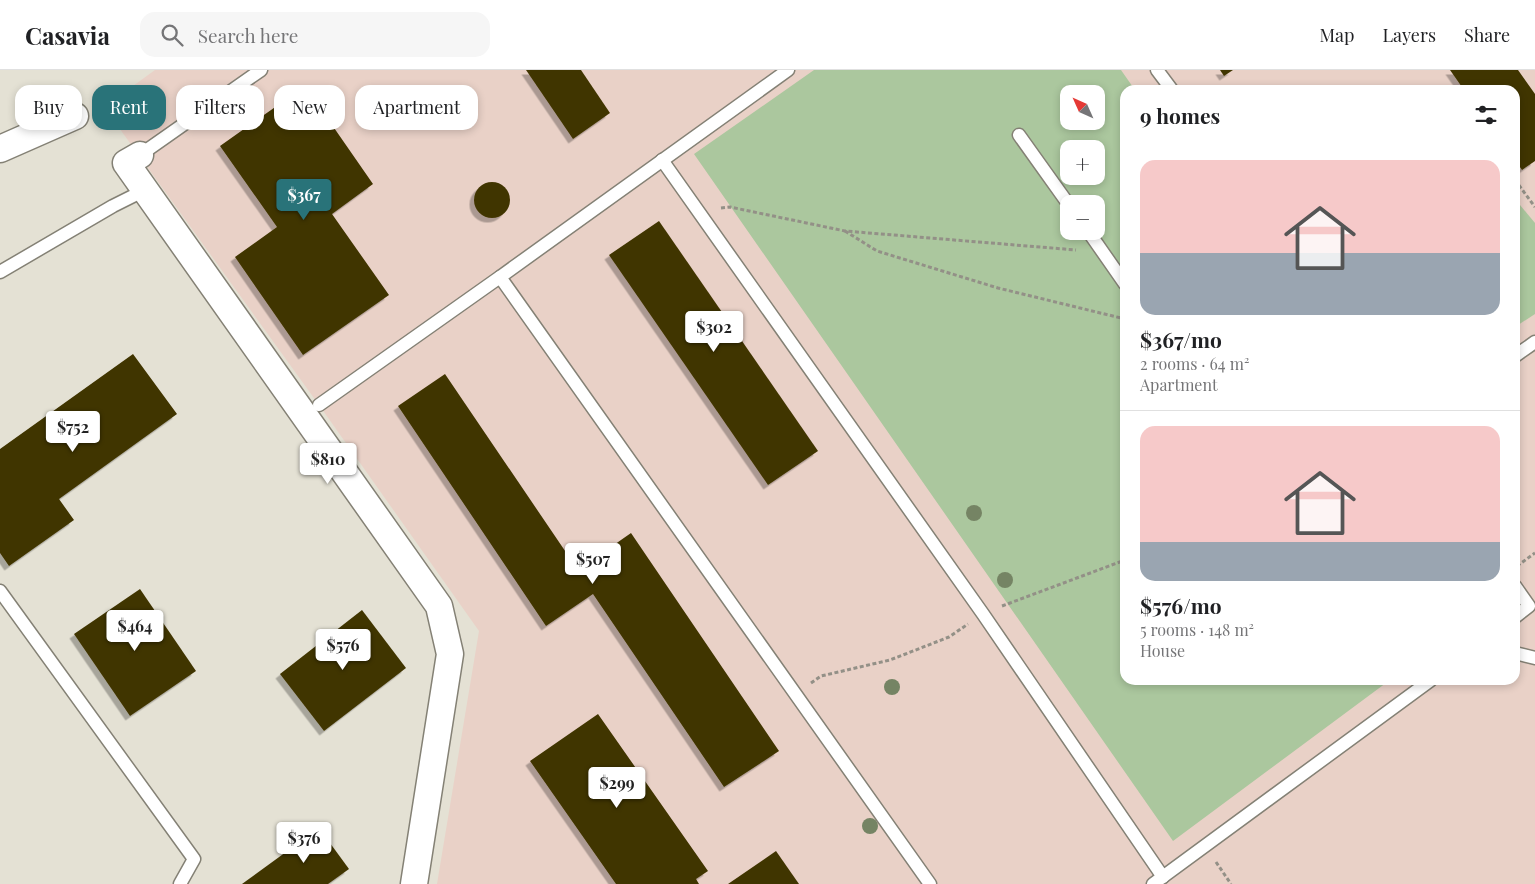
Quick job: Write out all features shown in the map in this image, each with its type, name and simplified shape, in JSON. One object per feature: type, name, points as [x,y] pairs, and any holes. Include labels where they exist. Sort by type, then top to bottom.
[{"type":"street","points":[[0,149],[43,130]]},
{"type":"street","points":[[140,156],[126,164],[438,606],[450,654],[414,884]]},
{"type":"lane","points":[[140,156],[260,70]]},
{"type":"lane","points":[[319,404],[500,277],[788,70]]},
{"type":"lane","points":[[1157,70],[1168,85]]},
{"type":"lane","points":[[1020,135],[1063,195]]},
{"type":"lane","points":[[662,160],[982,614],[1158,880],[1414,685]]},
{"type":"lane","points":[[0,272],[113,206],[145,190]]},
{"type":"lane","points":[[1094,240],[1120,277]]},
{"type":"lane","points":[[500,277],[930,884]]},
{"type":"lane","points":[[1520,352],[1535,342]]},
{"type":"lane","points":[[0,591],[194,859],[180,884]]},
{"type":"lane","points":[[1520,593],[1532,610],[1520,615]]},
{"type":"lane","points":[[1520,654],[1535,658]]},
{"type":"path","points":[[1521,188],[1535,207]]},
{"type":"path","points":[[730,207],[845,231],[1103,252]]},
{"type":"path","points":[[845,231],[876,250],[998,288],[1120,318]]},
{"type":"path","points":[[1520,564],[1535,553]]},
{"type":"path","points":[[982,614],[1120,562]]},
{"type":"path","points":[[814,681],[821,676],[890,660],[949,637]]},
{"type":"path","points":[[1205,846],[1231,884]]},
{"type":"shaded area","points":[[155,70],[1535,70],[1535,884],[437,884],[479,631],[121,130],[166,130],[166,85],[134,85]]},
{"type":"green space","points":[[814,70],[1121,70],[1132,85],[1120,85],[1120,685],[1383,685],[1173,841],[694,154]]},
{"type":"green space","points":[[1520,205],[1535,223],[1535,314],[1520,324]]},
{"type":"building","points":[[526,70],[581,70],[610,113],[573,139]]},
{"type":"building","points":[[1220,70],[1233,70],[1224,76]]},
{"type":"building","points":[[1450,70],[1518,70],[1535,94],[1535,161],[1522,170],[1520,167],[1520,85],[1460,85]]},
{"type":"building","points":[[274,108],[274,130],[336,130],[373,184],[332,214],[389,295],[303,355],[235,257],[277,227],[220,146],[243,130],[264,130],[264,115]]},
{"type":"building","points":[[492,182],[499,183],[505,187],[509,193],[509,207],[505,213],[499,217],[492,218],[485,217],[479,213],[475,207],[474,200],[475,193],[479,187],[485,183]]},
{"type":"building","points":[[659,221],[818,451],[768,485],[609,255]]},
{"type":"building","points":[[133,354],[177,414],[59,499],[74,520],[9,566],[0,553],[0,449]]},
{"type":"building","points":[[445,374],[578,570],[631,533],[779,751],[724,787],[593,594],[546,626],[398,406]]},
{"type":"building","points":[[140,589],[196,671],[130,716],[74,634]]},
{"type":"building","points":[[362,610],[406,668],[324,731],[280,674]]},
{"type":"building","points":[[598,714],[708,871],[696,879],[699,884],[616,884],[530,761]]},
{"type":"building","points":[[319,828],[349,869],[328,884],[242,884]]},
{"type":"building","points":[[776,851],[799,884],[728,884]]}]
